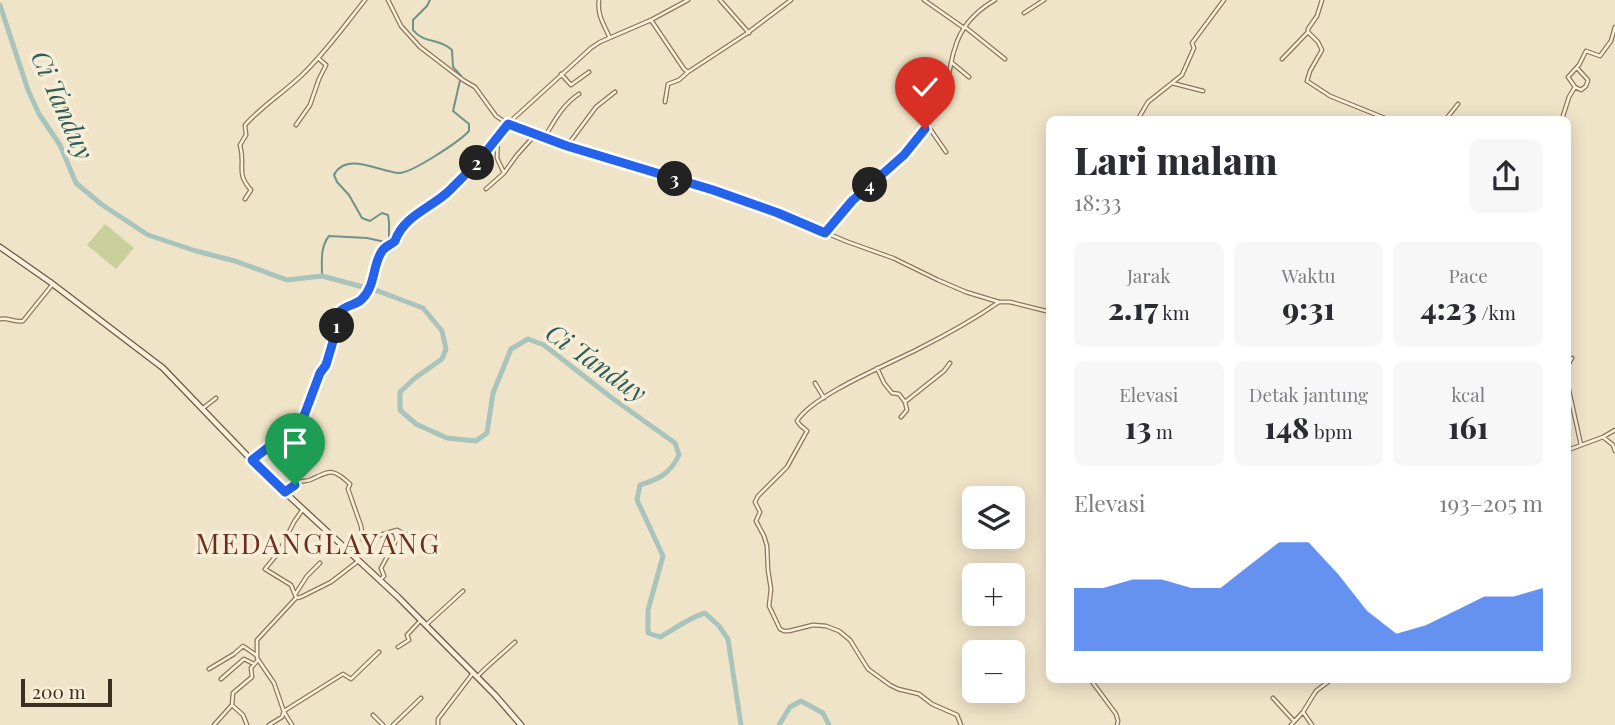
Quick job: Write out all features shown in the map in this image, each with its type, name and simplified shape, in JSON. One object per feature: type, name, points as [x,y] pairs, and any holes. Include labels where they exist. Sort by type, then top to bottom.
[{"type":"main road","points":[[0,247],[163,368],[252,460],[421,620],[522,725]]},
{"type":"street","points":[[245,199],[251,191],[241,174],[243,158],[240,145],[246,135],[245,125],[302,75],[365,0]]},
{"type":"street","points":[[388,0],[401,26],[420,47],[475,87],[496,116],[508,124],[567,146],[713,190],[778,213],[892,258],[953,287],[999,302],[1046,311]]},
{"type":"street","points":[[599,0],[597,9],[610,37]]},
{"type":"street","points":[[252,460],[302,421],[320,373],[326,365],[337,328],[338,313],[344,307],[362,299],[373,281],[377,261],[385,247],[395,241],[399,231],[409,220],[443,197],[480,160],[508,124],[591,48],[688,0]]},
{"type":"street","points":[[665,102],[668,84],[679,80],[749,33],[792,0]]},
{"type":"street","points":[[924,0],[1005,59]]},
{"type":"street","points":[[825,233],[852,201],[904,155],[927,125],[945,86],[957,41],[964,28],[980,9],[995,0]]},
{"type":"street","points":[[1024,13],[1044,0]]},
{"type":"street","points":[[1140,116],[1149,102],[1182,75],[1194,48],[1192,43],[1224,0]]},
{"type":"street","points":[[1282,59],[1308,32],[1322,0]]},
{"type":"street","points":[[722,1],[749,33]]},
{"type":"street","points":[[651,20],[688,72]]},
{"type":"street","points":[[1577,68],[1588,80],[1581,90],[1575,87],[1568,77],[1577,68],[1586,51],[1600,56],[1611,41],[1615,27]]},
{"type":"street","points":[[1308,32],[1322,49],[1310,71],[1308,83],[1330,96],[1380,116]]},
{"type":"street","points":[[296,125],[310,105],[326,65],[318,58]]},
{"type":"street","points":[[951,62],[970,77]]},
{"type":"street","points":[[561,74],[571,85],[589,72]]},
{"type":"street","points":[[928,76],[945,86]]},
{"type":"street","points":[[1172,83],[1203,91]]},
{"type":"street","points":[[1564,116],[1575,87]]},
{"type":"street","points":[[567,146],[596,107],[615,92]]},
{"type":"street","points":[[544,138],[555,118],[579,94]]},
{"type":"street","points":[[1448,116],[1458,104]]},
{"type":"street","points":[[927,125],[946,152]]},
{"type":"street","points":[[486,189],[504,173],[536,135]]},
{"type":"street","points":[[498,136],[496,159],[504,173]]},
{"type":"street","points":[[0,318],[23,321],[53,284]]},
{"type":"street","points":[[961,725],[957,715],[932,704],[919,694],[890,685],[868,669],[843,633],[825,626],[813,625],[784,631],[778,627],[769,606],[771,589],[767,546],[756,521],[760,512],[755,499],[787,467],[807,431],[797,422],[806,410],[877,368],[981,315],[999,302]]},
{"type":"street","points":[[905,402],[939,376],[950,363]]},
{"type":"street","points":[[877,368],[890,392],[899,394],[905,402],[908,410],[901,417]]},
{"type":"street","points":[[815,383],[825,398]]},
{"type":"street","points":[[202,408],[216,398]]},
{"type":"street","points":[[1571,400],[1581,445]]},
{"type":"street","points":[[1571,449],[1615,430]]},
{"type":"street","points":[[1603,437],[1613,445],[1615,451]]},
{"type":"street","points":[[285,492],[323,472],[336,473],[350,484],[348,489],[363,540],[395,531],[402,531],[413,538]]},
{"type":"street","points":[[296,596],[291,585],[265,569],[279,552],[303,509]]},
{"type":"street","points":[[380,580],[384,576],[381,568],[397,539],[395,531]]},
{"type":"street","points":[[296,596],[331,582],[359,560]]},
{"type":"street","points":[[256,655],[259,636],[296,596],[307,576],[320,563]]},
{"type":"street","points":[[425,625],[463,591]]},
{"type":"street","points":[[398,647],[409,640],[407,635],[421,620]]},
{"type":"street","points":[[438,725],[438,719],[475,675],[515,642]]},
{"type":"street","points":[[209,669],[243,646],[256,655],[274,683],[292,725]]},
{"type":"street","points":[[269,725],[282,717],[284,711],[342,674],[351,678],[379,652]]},
{"type":"street","points":[[221,679],[244,659],[254,664]]},
{"type":"street","points":[[214,725],[232,705],[233,693],[252,677],[251,668],[258,660]]},
{"type":"street","points":[[1093,683],[1116,714],[1116,725]]},
{"type":"street","points":[[1290,725],[1303,712],[1315,692],[1327,683]]},
{"type":"street","points":[[393,725],[421,698]]},
{"type":"street","points":[[1273,698],[1294,721]]},
{"type":"street","points":[[232,705],[243,715],[247,725]]},
{"type":"street","points":[[1303,712],[1311,725]]},
{"type":"street","points":[[373,715],[383,725]]},
{"type":"street","points":[[397,721],[402,725]]},
{"type":"green space","points":[[105,224],[134,248],[116,269],[87,245]]},
{"type":"waterway","points":[[322,276],[323,250],[329,236],[385,242],[389,239],[388,215],[382,213],[370,221],[362,218],[349,195],[337,182],[334,175],[339,168],[355,164],[391,172],[405,172],[435,156],[469,131],[469,124],[453,111],[461,76],[453,67],[452,50],[422,37],[413,30],[413,20],[430,0]]},
{"type":"waterway","name":"Ci Tanduy","points":[[0,5],[28,90],[39,114],[60,145],[76,183],[101,204],[148,235],[196,251],[235,261],[287,280],[322,276],[378,291],[423,308],[442,331],[446,349],[442,359],[400,392],[400,410],[416,424],[447,438],[476,441],[487,433],[493,393],[511,349],[528,339],[544,345],[675,443],[679,455],[676,461],[663,475],[640,485],[637,500],[663,556],[648,610],[648,633],[660,637],[705,613],[719,626],[728,639],[741,725]]},
{"type":"waterway","name":"Ci Tanduy","points":[[779,725],[790,707],[801,701],[823,713],[829,725]]},
{"type":"district","name":"MEDANGLAYANG","points":[[318,544]]},
{"type":"route","points":[[295,485],[285,492],[252,460],[301,423],[320,373],[326,365],[337,328],[338,313],[344,307],[362,299],[373,281],[380,255],[385,247],[397,239],[403,226],[443,197],[480,160],[508,124],[567,146],[713,190],[825,233],[852,201],[904,155],[925,129]]}]
